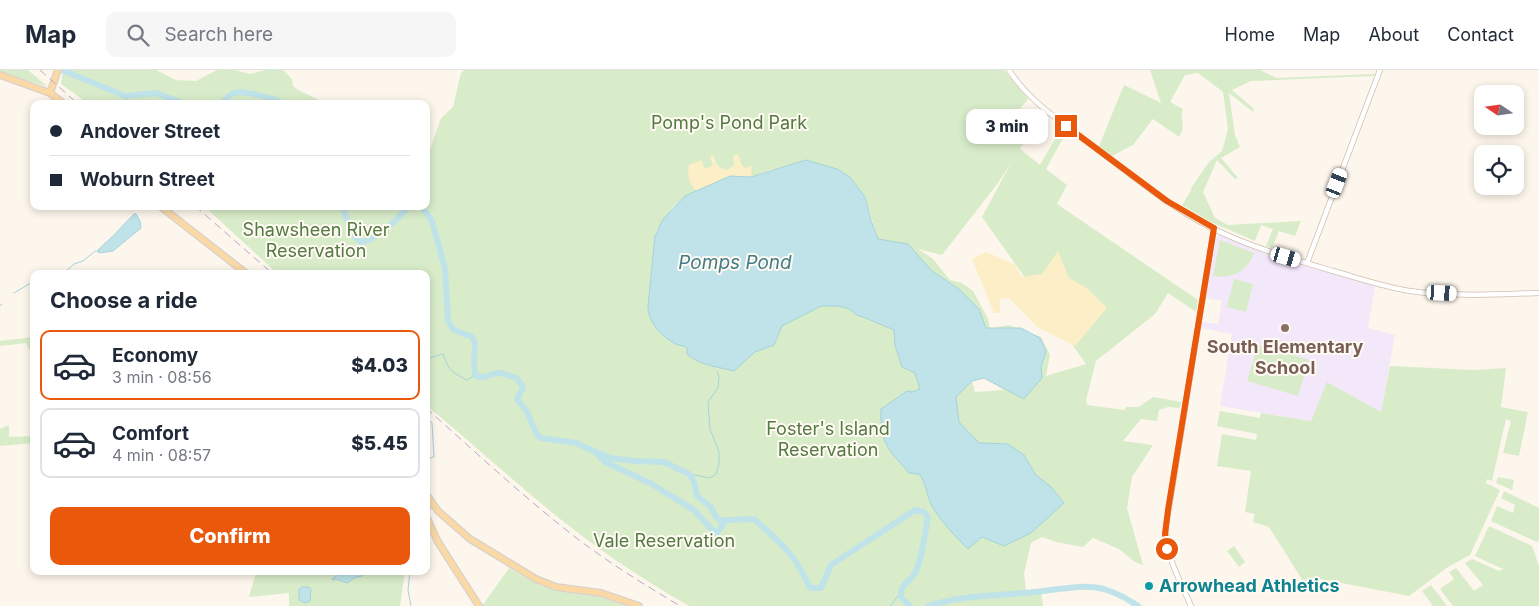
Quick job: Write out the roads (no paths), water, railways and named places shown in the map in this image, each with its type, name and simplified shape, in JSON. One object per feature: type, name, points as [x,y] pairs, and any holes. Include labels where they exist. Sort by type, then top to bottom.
[{"type":"main road","points":[[47,92],[57,71]]},
{"type":"main road","points":[[0,75],[47,92],[58,100]]},
{"type":"main road","points":[[165,210],[242,270]]},
{"type":"main road","points":[[430,499],[437,510],[470,539],[536,579],[556,587],[601,593],[639,606]]},
{"type":"main road","points":[[430,515],[437,510]]},
{"type":"main road","points":[[430,525],[438,542],[479,606]]},
{"type":"street","points":[[1009,70],[1022,89],[1042,107],[1167,201],[1214,228],[1266,250],[1384,286],[1411,291],[1466,294],[1539,293]]},
{"type":"street","points":[[1307,263],[1380,70]]},
{"type":"street","points":[[1191,606],[1169,557],[1165,538],[1214,228]]},
{"type":"water","name":"Pomps Pond","points":[[806,160],[837,169],[850,177],[865,197],[878,239],[908,244],[931,270],[960,290],[979,309],[986,328],[1021,328],[1040,338],[1046,351],[1041,367],[1042,378],[1024,399],[984,378],[972,381],[956,397],[959,422],[979,443],[1008,444],[1024,455],[1036,475],[1051,487],[1064,503],[1031,533],[1004,546],[982,537],[968,549],[948,529],[936,512],[919,474],[909,473],[890,451],[882,430],[881,409],[907,391],[912,392],[920,389],[915,373],[902,367],[895,345],[894,330],[857,315],[849,309],[839,306],[821,306],[782,326],[774,345],[755,352],[734,371],[697,361],[687,354],[685,346],[676,344],[653,324],[648,306],[655,236],[663,219],[685,196],[730,176],[751,177]]},
{"type":"water","points":[[136,214],[140,221],[141,228],[113,251],[99,253],[98,250]]},
{"type":"water","points":[[337,575],[363,575],[347,583],[332,579]]},
{"type":"water","points":[[301,587],[311,589],[310,601],[305,603],[299,600],[299,589]]},
{"type":"waterway","points":[[62,70],[125,96],[156,93],[174,100]]},
{"type":"waterway","points":[[225,100],[230,95],[238,92],[275,100]]},
{"type":"waterway","points":[[125,96],[128,100]]},
{"type":"waterway","points":[[344,210],[353,235],[361,242],[381,233],[405,210]]},
{"type":"waterway","points":[[424,210],[432,221],[445,269],[448,321],[454,330],[472,337],[475,343],[475,375],[485,377],[500,373],[517,378],[523,387],[517,399],[527,412],[537,435],[541,438],[576,443],[594,451],[605,462],[650,483],[694,510],[716,534],[726,520],[754,519],[793,558],[810,588],[821,588],[831,565],[915,510],[924,512],[928,517],[920,560],[914,575],[904,586],[901,593],[901,597],[910,606]]},
{"type":"waterway","points":[[67,270],[95,251],[99,251]]},
{"type":"waterway","points":[[14,293],[30,283]]},
{"type":"waterway","points":[[430,358],[443,354],[449,368],[458,375],[467,380],[475,375]]},
{"type":"waterway","points":[[689,474],[710,478],[716,474],[719,464],[719,452],[710,429],[708,402],[718,388],[719,376],[717,372]]},
{"type":"waterway","points":[[430,421],[432,423],[434,457],[430,458]]},
{"type":"waterway","points":[[599,453],[610,458],[664,462],[689,474],[694,481],[697,496],[711,507],[716,517],[721,521],[726,520]]},
{"type":"waterway","points":[[410,575],[408,590],[411,606]]},
{"type":"waterway","points":[[928,606],[971,597],[1081,587],[1104,589],[1122,596],[1138,606]]},
{"type":"waterway","points":[[890,606],[900,594]]},
{"type":"railway","points":[[40,70],[74,100]]},
{"type":"railway","points":[[200,210],[268,270]]},
{"type":"railway","points":[[430,412],[512,485],[579,540],[680,606]]},
{"type":"place","name":"South Elementary School","points":[[1285,328]]},
{"type":"place","name":"Arrowhead Athletics","points":[[1149,586]]},
{"type":"park label","name":"Pomp's Pond Park","points":[[729,123]]},
{"type":"park label","name":"Shawsheen River Reservation","points":[[316,240]]},
{"type":"park label","name":"Foster's Island Reservation","points":[[828,439]]},
{"type":"park label","name":"Vale Reservation","points":[[664,541]]}]
